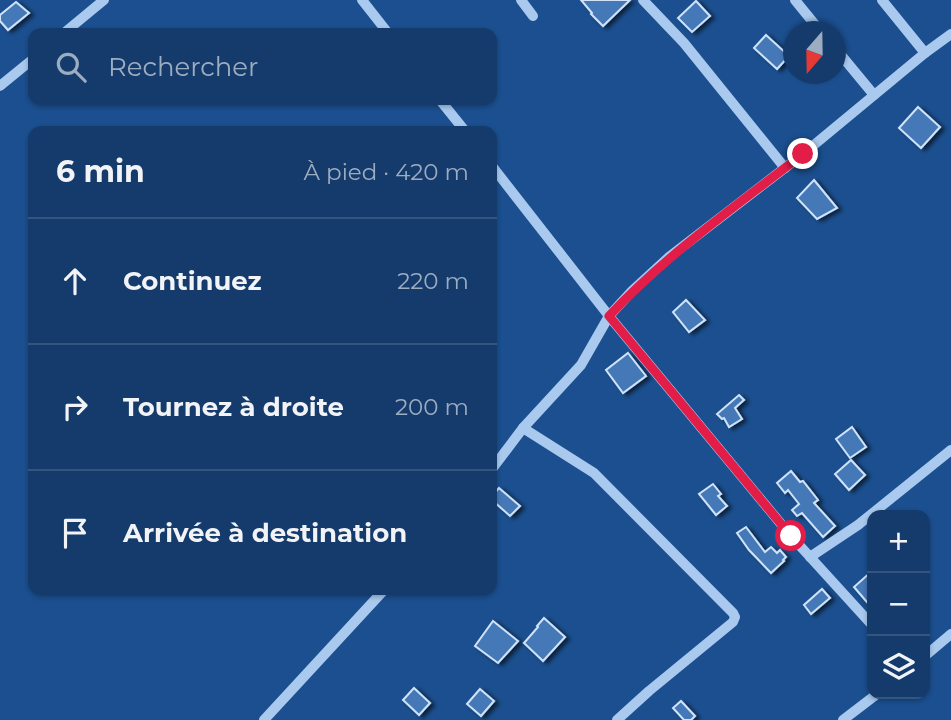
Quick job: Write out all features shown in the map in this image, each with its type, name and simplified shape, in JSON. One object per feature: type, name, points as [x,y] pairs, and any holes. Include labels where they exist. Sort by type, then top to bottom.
[{"type":"street","points":[[70,28],[104,0]]},
{"type":"street","points":[[362,0],[384,28]]},
{"type":"street","points":[[521,0],[533,16]]},
{"type":"street","points":[[643,0],[684,43],[785,168]]},
{"type":"street","points":[[795,0],[812,21]]},
{"type":"street","points":[[882,0],[925,53]]},
{"type":"street","points":[[497,462],[523,428],[581,365],[609,316],[632,291],[669,257],[785,168],[951,34]]},
{"type":"street","points":[[846,62],[874,95]]},
{"type":"street","points":[[0,86],[28,63]]},
{"type":"street","points":[[444,105],[461,126]]},
{"type":"street","points":[[497,172],[609,316],[791,536],[867,620]]},
{"type":"street","points":[[523,428],[594,474],[735,617],[733,622],[617,720]]},
{"type":"street","points":[[810,557],[858,524],[951,450]]},
{"type":"street","points":[[264,720],[379,595]]},
{"type":"street","points":[[930,652],[949,638]]},
{"type":"street","points":[[843,720],[870,699]]},
{"type":"building","points":[[581,0],[630,0],[603,26]]},
{"type":"building","points":[[696,1],[710,16],[692,32],[678,18]]},
{"type":"building","points":[[16,2],[29,13],[8,30],[0,21],[0,15]]},
{"type":"building","points":[[766,35],[783,51],[783,62],[777,69],[754,48]]},
{"type":"building","points":[[918,107],[940,127],[921,148],[899,128]]},
{"type":"building","points":[[814,180],[837,208],[817,219],[797,198]]},
{"type":"building","points":[[686,300],[705,320],[689,332],[673,312]]},
{"type":"building","points":[[628,353],[646,376],[623,393],[606,370]]},
{"type":"building","points":[[739,395],[744,400],[735,408],[742,419],[729,427],[724,418],[717,414]]},
{"type":"building","points":[[852,427],[866,447],[850,458],[836,439]]},
{"type":"building","points":[[851,460],[865,475],[849,490],[835,474]]},
{"type":"building","points":[[791,471],[800,482],[803,481],[818,500],[814,503],[835,526],[823,537],[802,513],[797,516],[792,510],[799,504],[788,490],[785,493],[777,483]]},
{"type":"building","points":[[713,484],[721,494],[718,496],[727,506],[716,515],[699,494]]},
{"type":"building","points":[[499,488],[520,506],[510,516],[497,504]]},
{"type":"building","points":[[746,527],[765,552],[771,547],[777,553],[780,550],[786,557],[771,573],[737,533]]},
{"type":"building","points":[[867,575],[867,602],[854,587]]},
{"type":"building","points":[[822,589],[830,598],[811,614],[804,605]]},
{"type":"building","points":[[544,618],[565,637],[543,661],[524,643]]},
{"type":"building","points":[[493,621],[518,641],[498,663],[475,646]]},
{"type":"building","points":[[414,688],[430,703],[419,715],[403,700]]},
{"type":"building","points":[[480,689],[494,701],[481,716],[467,704]]},
{"type":"building","points":[[681,701],[695,716],[691,720],[684,720],[673,708]]},
{"type":"route","points":[[791,536],[609,316],[669,257],[803,154]]}]
